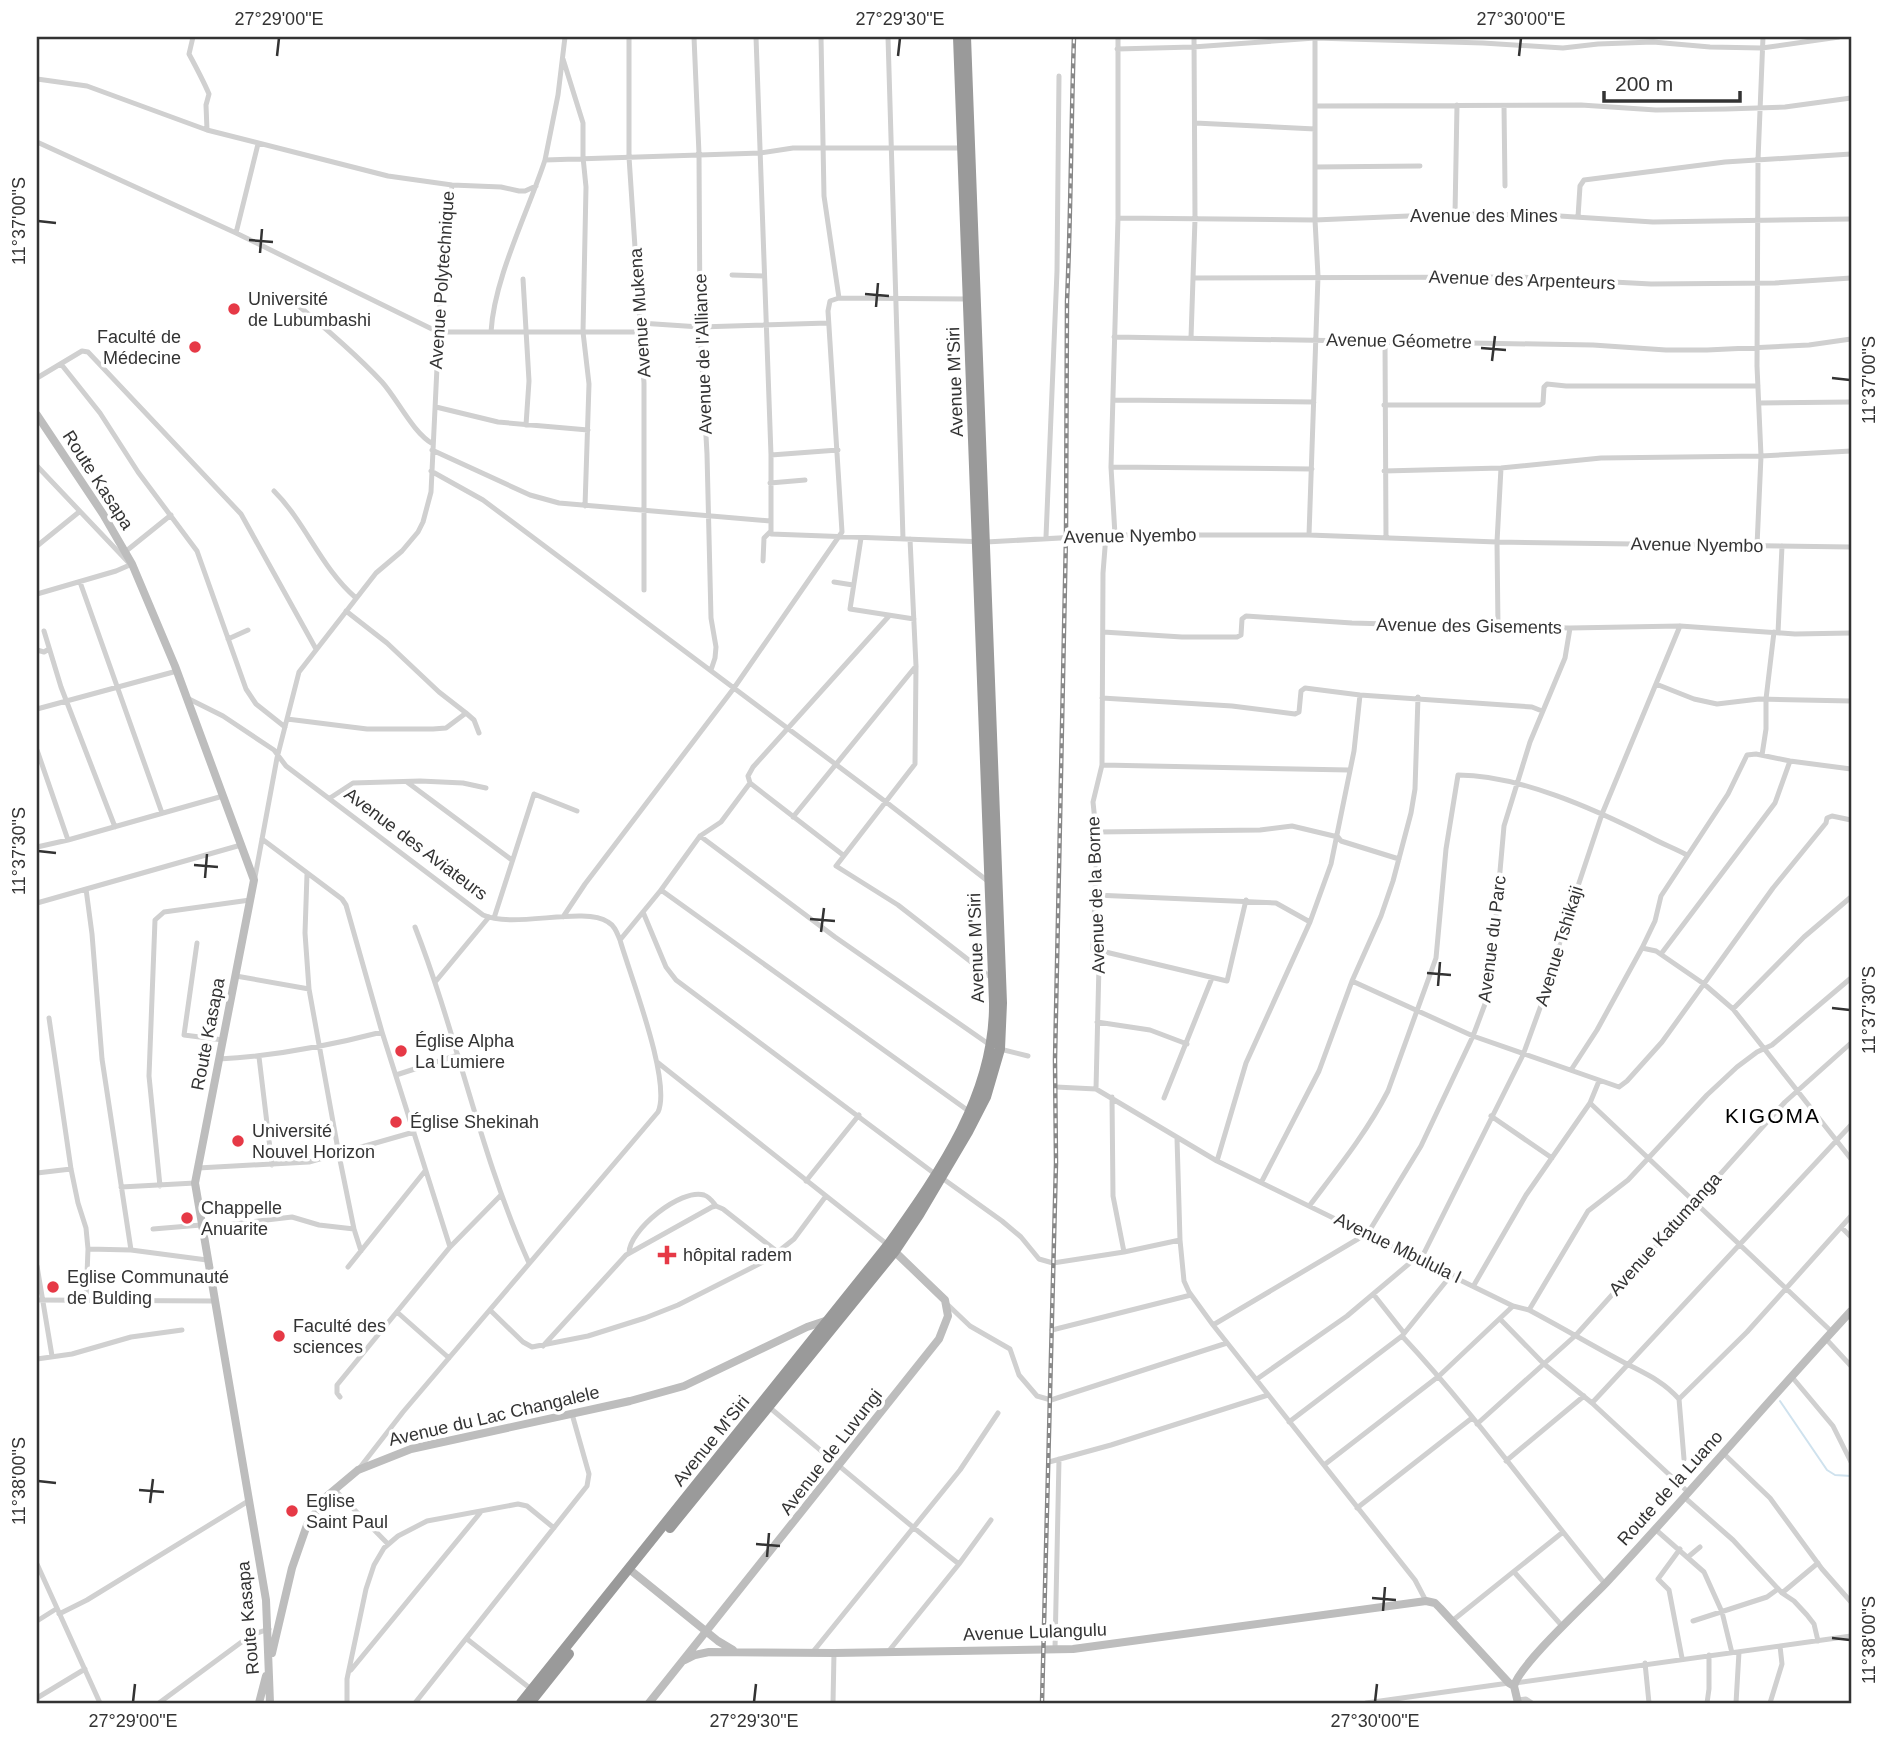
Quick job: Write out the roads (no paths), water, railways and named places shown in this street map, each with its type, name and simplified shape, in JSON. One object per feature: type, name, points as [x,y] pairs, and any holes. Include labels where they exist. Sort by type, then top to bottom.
[{"type":"highway","name":"Avenue M'Siri","points":[[530,1703],[632,1571],[892,1248],[986,1097],[996,1048],[998,1003],[992,778],[958,37]]},
{"type":"highway","name":"Avenue M'Siri","points":[[966,37],[964,145],[967,299],[982,542],[989,883],[993,979],[998,1003]]},
{"type":"highway","name":"Avenue M'Siri","points":[[939,1176],[971,1112],[996,1048]]},
{"type":"highway","name":"Avenue M'Siri","points":[[521,1703],[769,1407],[836,1318]]},
{"type":"street","points":[[193,37],[189,54],[209,94],[206,101],[207,130]]},
{"type":"street","name":"Avenue Mukena","points":[[629,37],[629,157],[644,383],[643,590]]},
{"type":"street","name":"Avenue de l'Alliance","points":[[694,37],[699,154],[700,327],[707,454],[711,618],[716,647],[710,670]]},
{"type":"street","points":[[756,37],[764,324],[771,455],[770,532],[764,538],[763,561]]},
{"type":"street","points":[[821,37],[824,196],[839,298]]},
{"type":"street","points":[[888,37],[903,539]]},
{"type":"street","points":[[1115,535],[1111,467],[1118,218],[1118,37]]},
{"type":"street","points":[[1191,338],[1195,219],[1194,37]]},
{"type":"street","points":[[1757,546],[1761,456],[1757,347],[1758,160],[1763,37]]},
{"type":"street","points":[[1117,49],[1193,47],[1292,38],[1483,40],[1563,48],[1654,43],[1762,48],[1839,37]]},
{"type":"street","points":[[491,331],[493,309],[545,160],[565,40],[557,38]]},
{"type":"street","points":[[1310,535],[1318,276],[1315,220],[1315,38]]},
{"type":"street","points":[[563,59],[583,123],[587,238],[583,332],[589,380],[585,506]]},
{"type":"street","points":[[1046,537],[1057,271],[1059,76]]},
{"type":"street","name":"Avenue Polytechnique","points":[[37,79],[87,86],[207,130],[258,144],[388,176],[452,185],[442,263],[430,492],[422,525],[407,545],[376,573],[299,672],[277,758],[254,880]]},
{"type":"street","points":[[1315,106],[1581,105],[1656,110],[1760,108],[1851,98]]},
{"type":"street","points":[[1455,214],[1457,105]]},
{"type":"street","points":[[1504,106],[1505,186]]},
{"type":"street","points":[[1195,123],[1315,129]]},
{"type":"street","points":[[37,142],[236,233],[438,332],[641,332]]},
{"type":"street","points":[[236,233],[258,144]]},
{"type":"street","points":[[545,160],[761,153],[789,148],[964,145]]},
{"type":"street","points":[[1578,217],[1580,186],[1584,180],[1661,169],[1851,154]]},
{"type":"street","points":[[1315,167],[1420,166]]},
{"type":"street","points":[[452,185],[525,191],[537,186]]},
{"type":"street","name":"Avenue des Mines","points":[[1118,218],[1315,220],[1455,214],[1653,222],[1851,219]]},
{"type":"street","points":[[732,275],[764,276]]},
{"type":"street","name":"Avenue des Arpenteurs","points":[[1193,278],[1520,277],[1640,284],[1759,283],[1851,278]]},
{"type":"street","points":[[523,279],[529,391],[526,425]]},
{"type":"street","points":[[289,298],[347,345],[385,385],[422,438],[433,447],[539,498],[585,506],[770,521]]},
{"type":"street","points":[[563,918],[585,884],[734,688],[838,537],[842,526],[828,304],[839,298],[967,299]]},
{"type":"street","points":[[640,323],[700,327],[828,323]]},
{"type":"street","name":"Avenue Géometre","points":[[1114,337],[1593,345],[1666,350],[1810,345],[1851,338]]},
{"type":"street","points":[[1385,341],[1385,538]]},
{"type":"street","points":[[37,378],[82,351],[88,352],[233,503],[252,530],[316,649]]},
{"type":"street","points":[[61,364],[100,413],[138,472],[197,551],[252,699],[271,718],[285,727]]},
{"type":"street","points":[[1384,405],[1540,405],[1543,403],[1547,384],[1758,386]]},
{"type":"street","points":[[1113,400],[1314,402]]},
{"type":"street","points":[[1759,403],[1851,402]]},
{"type":"street","points":[[436,407],[488,420],[588,430]]},
{"type":"street","name":"Route Kasapa","points":[[37,415],[103,514],[132,564],[177,671],[254,880],[195,1183],[206,1260],[250,1500],[268,1626],[270,1703]]},
{"type":"street","points":[[771,455],[838,450]]},
{"type":"street","points":[[1384,471],[1501,468],[1601,458],[1851,452]]},
{"type":"street","points":[[37,466],[120,556],[132,564]]},
{"type":"street","points":[[1111,467],[1312,469]]},
{"type":"street","points":[[1498,627],[1497,542],[1501,468]]},
{"type":"street","points":[[431,471],[483,500],[886,802],[989,883]]},
{"type":"street","points":[[770,483],[805,480]]},
{"type":"street","points":[[274,491],[290,507],[338,581],[356,598]]},
{"type":"street","points":[[37,546],[79,512]]},
{"type":"street","points":[[125,552],[171,515]]},
{"type":"street","name":"Avenue Nyembo","points":[[770,532],[776,535],[982,542],[1115,535],[1310,535],[1497,542],[1851,547]]},
{"type":"street","name":"Avenue de la Borne","points":[[1096,1089],[1099,965],[1093,948],[1097,832],[1093,802],[1102,765],[1101,698],[1106,536]]},
{"type":"street","points":[[861,538],[850,609],[914,619]]},
{"type":"street","points":[[910,539],[916,666],[915,764],[836,864],[837,868],[898,905],[993,979]]},
{"type":"street","points":[[1762,755],[1766,729],[1766,699],[1776,632],[1782,546]]},
{"type":"street","points":[[37,594],[132,564]]},
{"type":"street","points":[[80,582],[162,813]]},
{"type":"street","points":[[834,582],[853,585]]},
{"type":"street","points":[[346,611],[387,643],[439,692],[474,720],[479,733]]},
{"type":"street","points":[[843,855],[747,779],[750,771],[889,616]]},
{"type":"street","name":"Avenue des Gisements","points":[[1103,632],[1173,637],[1239,636],[1243,617],[1246,616],[1352,623],[1570,628],[1680,626],[1851,633]]},
{"type":"street","name":"Avenue Tshikaji","points":[[1419,1258],[1523,1055],[1602,814],[1680,626]]},
{"type":"street","name":"Avenue du Parc","points":[[1368,1233],[1421,1146],[1473,1036],[1487,995],[1504,826],[1516,783],[1565,657],[1570,628]]},
{"type":"street","points":[[228,639],[248,630]]},
{"type":"street","points":[[44,631],[66,700],[115,827]]},
{"type":"street","points":[[37,650],[44,652],[49,649]]},
{"type":"street","points":[[793,817],[916,666]]},
{"type":"street","points":[[37,709],[177,671]]},
{"type":"street","points":[[1656,684],[1712,704],[1766,699],[1851,701]]},
{"type":"street","points":[[1101,698],[1232,706],[1295,714],[1299,712],[1303,688],[1360,695],[1419,697],[1532,707],[1542,711]]},
{"type":"street","points":[[1217,1161],[1246,1063],[1310,922],[1331,864],[1354,751],[1360,695]]},
{"type":"street","name":"Avenue des Aviateurs","points":[[186,697],[274,750],[277,758],[286,766],[491,918],[590,917],[605,920],[614,928],[620,940]]},
{"type":"street","points":[[1262,1181],[1319,1071],[1352,981],[1381,916],[1399,859],[1415,789],[1419,697]]},
{"type":"street","points":[[287,719],[367,729],[420,729],[446,728],[466,713]]},
{"type":"street","points":[[37,750],[68,840]]},
{"type":"street","points":[[1571,1070],[1597,1030],[1642,948],[1655,921],[1661,896],[1728,794],[1747,755],[1851,769]]},
{"type":"street","points":[[1661,954],[1775,803],[1790,761]]},
{"type":"street","points":[[1102,765],[1349,770]]},
{"type":"street","points":[[1310,1205],[1380,1108],[1432,975],[1439,944],[1446,849],[1457,776],[1516,783],[1557,796],[1602,814],[1687,855]]},
{"type":"street","points":[[407,782],[512,860]]},
{"type":"street","points":[[330,798],[353,783],[463,783],[486,788]]},
{"type":"street","points":[[358,1469],[403,1412],[658,1112],[661,1099],[657,1062],[620,940],[700,836],[720,821],[750,783]]},
{"type":"street","points":[[436,981],[491,918],[534,794],[577,811]]},
{"type":"street","points":[[37,847],[223,796]]},
{"type":"street","points":[[1352,981],[1473,1036],[1616,1087],[1624,1084],[1662,1042],[1773,888],[1830,817],[1851,820]]},
{"type":"street","points":[[1097,832],[1260,830],[1292,826],[1338,836]]},
{"type":"street","points":[[700,836],[835,937],[996,1048],[1028,1056]]},
{"type":"street","points":[[1338,836],[1340,841],[1399,859]]},
{"type":"street","points":[[262,839],[342,899],[346,905],[382,1032],[450,1247]]},
{"type":"street","points":[[37,903],[241,845]]},
{"type":"street","points":[[307,874],[305,933],[309,989],[339,1155],[361,1251]]},
{"type":"street","points":[[86,889],[100,1047],[131,1250]]},
{"type":"street","points":[[661,890],[971,1112]]},
{"type":"street","points":[[1095,895],[1276,903],[1310,922]]},
{"type":"street","points":[[1733,1009],[1804,937],[1851,897]]},
{"type":"street","points":[[160,1186],[149,1076],[155,920],[166,911],[250,900]]},
{"type":"street","points":[[1093,948],[1226,981],[1246,900]]},
{"type":"street","points":[[643,912],[666,967],[676,980],[1002,1221],[1043,1261],[1053,1263],[1180,1240]]},
{"type":"street","points":[[415,927],[436,981],[502,1195],[529,1263]]},
{"type":"street","points":[[197,943],[184,1035],[223,1040]]},
{"type":"street","points":[[1642,948],[1653,949],[1661,954],[1704,984],[1733,1009],[1851,1159]]},
{"type":"street","points":[[236,976],[309,989]]},
{"type":"street","points":[[1164,1098],[1212,978]]},
{"type":"street","points":[[1529,1310],[1585,1215],[1617,1190],[1720,1082],[1745,1060],[1765,1049],[1798,1024],[1851,978]]},
{"type":"street","points":[[49,1018],[71,1169],[86,1228],[86,1300]]},
{"type":"street","points":[[1097,1021],[1150,1030],[1187,1044]]},
{"type":"street","points":[[219,1059],[259,1057],[320,1048],[382,1032]]},
{"type":"street","name":"Avenue Katumanga","points":[[1478,1424],[1576,1335],[1798,1090],[1851,1043]]},
{"type":"street","points":[[396,1075],[458,1055]]},
{"type":"street","points":[[259,1057],[272,1165]]},
{"type":"street","points":[[657,1062],[892,1248],[939,1292],[967,1323],[1009,1347],[1013,1352],[1015,1366],[1037,1396],[1051,1399],[1227,1343]]},
{"type":"street","points":[[1474,1285],[1514,1214],[1590,1103],[1599,1081]]},
{"type":"street","name":"Avenue Mbulula I","points":[[1056,1087],[1096,1089],[1112,1097],[1217,1161],[1576,1335],[1656,1378],[1679,1399]]},
{"type":"street","points":[[1112,1097],[1113,1196],[1124,1252]]},
{"type":"street","points":[[1590,1103],[1786,1287],[1829,1335],[1851,1366]]},
{"type":"street","points":[[806,1181],[859,1115]]},
{"type":"street","points":[[1491,1116],[1552,1158]]},
{"type":"street","points":[[1592,1403],[1851,1125]]},
{"type":"street","points":[[196,1168],[309,1162],[414,1132]]},
{"type":"street","points":[[1177,1138],[1180,1240],[1184,1281],[1191,1295],[1415,1580],[1426,1601],[1437,1605],[1513,1684],[1518,1701],[1526,1699],[1532,1703]]},
{"type":"street","points":[[37,1173],[71,1169]]},
{"type":"street","points":[[348,1267],[425,1171]]},
{"type":"street","points":[[121,1187],[195,1183]]},
{"type":"street","points":[[629,1252],[631,1244],[643,1228],[666,1206],[697,1194],[708,1197],[716,1206],[779,1253]]},
{"type":"street","points":[[340,1397],[337,1385],[450,1247],[502,1195]]},
{"type":"street","points":[[491,1311],[529,1346],[543,1346],[588,1336],[645,1318],[689,1299],[779,1253],[794,1239],[826,1196]]},
{"type":"street","points":[[543,1346],[629,1252],[716,1206]]},
{"type":"street","points":[[1684,1459],[1679,1399],[1747,1332],[1851,1216]]},
{"type":"street","points":[[153,1229],[201,1227],[292,1217],[319,1225],[354,1229]]},
{"type":"street","points":[[1842,1227],[1851,1237]]},
{"type":"street","points":[[1213,1325],[1368,1233]]},
{"type":"street","points":[[88,1249],[131,1250],[206,1260]]},
{"type":"street","points":[[1256,1379],[1374,1295],[1419,1258]]},
{"type":"street","points":[[37,1266],[40,1300],[52,1356]]},
{"type":"street","points":[[1290,1422],[1403,1335],[1452,1275]]},
{"type":"street","points":[[1052,1330],[1191,1295]]},
{"type":"street","points":[[1374,1295],[1403,1335],[1478,1424],[1605,1584]]},
{"type":"street","points":[[40,1300],[214,1301]]},
{"type":"street","name":"Avenue de Luvungi","points":[[649,1703],[934,1348],[947,1323],[948,1305]]},
{"type":"street","points":[[1324,1465],[1439,1376],[1513,1306]]},
{"type":"street","name":"Route de la Luano","points":[[1513,1684],[1851,1311]]},
{"type":"street","points":[[397,1312],[449,1358]]},
{"type":"street","name":"Avenue du Lac Changalele","points":[[258,1703],[303,1536],[314,1513],[334,1489],[358,1469],[411,1449],[630,1401],[700,1380],[807,1327],[836,1318]]},
{"type":"street","points":[[1501,1320],[1544,1364],[1592,1403],[1733,1540],[1780,1591],[1794,1601],[1811,1619],[1818,1641]]},
{"type":"street","points":[[37,1359],[72,1354],[131,1337],[182,1330]]},
{"type":"street","points":[[1792,1377],[1833,1426],[1851,1462]]},
{"type":"street","points":[[1049,1462],[1268,1395]]},
{"type":"street","points":[[1506,1461],[1584,1396]]},
{"type":"street","points":[[769,1407],[913,1529],[959,1564]]},
{"type":"street","points":[[812,1653],[960,1470],[998,1413]]},
{"type":"street","points":[[415,1703],[588,1484],[589,1474],[572,1414]]},
{"type":"street","points":[[1357,1508],[1472,1418]]},
{"type":"street","points":[[1723,1453],[1770,1498],[1851,1602]]},
{"type":"street","points":[[1055,1649],[1059,1459]]},
{"type":"street","points":[[334,1489],[388,1544]]},
{"type":"street","points":[[37,1621],[87,1600],[250,1500]]},
{"type":"street","points":[[347,1703],[354,1644],[370,1576],[378,1557],[388,1544],[427,1521],[522,1504],[554,1528]]},
{"type":"street","points":[[349,1673],[480,1513]]},
{"type":"street","points":[[888,1652],[991,1520]]},
{"type":"street","points":[[1655,1529],[1704,1572],[1722,1612],[1735,1652],[1736,1703]]},
{"type":"street","points":[[1452,1622],[1563,1532]]},
{"type":"street","points":[[1688,1557],[1700,1547]]},
{"type":"street","points":[[1680,1549],[1658,1578],[1669,1590],[1682,1658]]},
{"type":"street","points":[[1693,1621],[1780,1591],[1818,1563]]},
{"type":"street","points":[[37,1564],[100,1703]]},
{"type":"street","points":[[632,1571],[707,1633],[736,1651]]},
{"type":"street","points":[[1515,1573],[1563,1627]]},
{"type":"street","name":"Avenue Lulangulu","points":[[685,1660],[702,1653],[736,1651],[834,1653],[1055,1649],[1116,1645],[1426,1601]]},
{"type":"street","points":[[159,1703],[251,1636],[279,1623]]},
{"type":"street","points":[[1366,1703],[1851,1636]]},
{"type":"street","points":[[467,1639],[532,1690]]},
{"type":"street","points":[[354,1644],[360,1651],[368,1650]]},
{"type":"street","points":[[1770,1703],[1782,1664],[1780,1646]]},
{"type":"street","points":[[833,1703],[834,1653]]},
{"type":"street","points":[[1707,1703],[1709,1655]]},
{"type":"street","points":[[1645,1663],[1649,1703]]},
{"type":"street","points":[[37,1698],[85,1669]]},
{"type":"waterway","points":[[1780,1401],[1827,1470],[1835,1475],[1851,1476]]},
{"type":"railway","points":[[1042,1703],[1056,1163],[1055,1060],[1066,536],[1067,301],[1074,37]]},
{"type":"place","name":"Université de Lubumbashi","points":[[234,309]]},
{"type":"place","name":"Faculté de Médecine","points":[[195,347]]},
{"type":"place","name":"Église Alpha La Lumiere","points":[[401,1051]]},
{"type":"place","name":"Église Shekinah","points":[[396,1122]]},
{"type":"place","name":"Université Nouvel Horizon","points":[[238,1141]]},
{"type":"place","name":"Chappelle Anuarite","points":[[187,1218]]},
{"type":"place","name":"hôpital radem","points":[[667,1255]]},
{"type":"place","name":"Eglise Communauté de Bulding","points":[[53,1287]]},
{"type":"place","name":"Faculté des sciences","points":[[279,1336]]},
{"type":"place","name":"Eglise Saint Paul","points":[[292,1511]]},
{"type":"district","name":"KIGOMA","points":[[1773,1116]]}]
